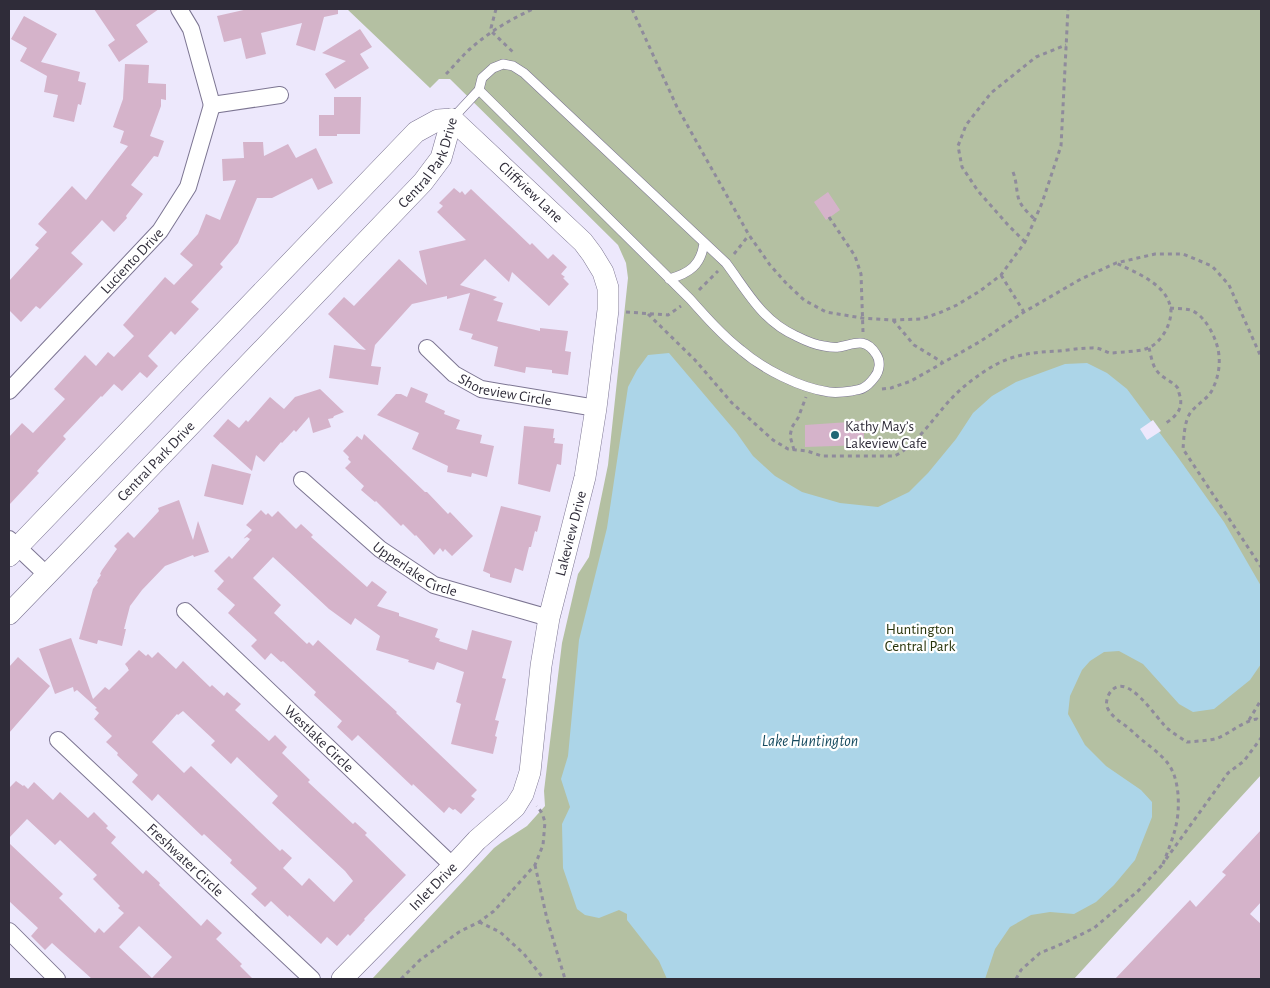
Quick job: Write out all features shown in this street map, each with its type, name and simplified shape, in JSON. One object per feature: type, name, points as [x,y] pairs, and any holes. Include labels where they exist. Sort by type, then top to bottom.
[{"type":"street","points":[[179,9],[191,29],[212,105],[280,95]]},
{"type":"street","name":"Luciento Drive","points":[[11,383],[160,231],[188,187],[212,105]]},
{"type":"street","name":"Cliffview Lane","points":[[452,119],[583,242],[603,272]]},
{"type":"street","name":"Central Park Drive","points":[[9,614],[423,182],[441,158],[452,119],[438,120],[416,132],[12,547]]},
{"type":"street","points":[[441,158],[466,147],[484,148]]},
{"type":"street","name":"Lakeview Drive","points":[[523,794],[530,772],[541,666],[549,618],[585,477],[596,408],[608,310],[608,288],[603,272]]},
{"type":"street","name":"Shoreview Circle","points":[[427,348],[454,374],[481,389],[596,408]]},
{"type":"street","name":"Upperlake Circle","points":[[302,480],[380,549],[434,585],[549,618]]},
{"type":"street","points":[[12,547],[47,575]]},
{"type":"street","name":"Westlake Circle","points":[[185,611],[453,866]]},
{"type":"street","name":"Freshwater Circle","points":[[58,740],[312,979]]},
{"type":"street","name":"Inlet Drive","points":[[342,979],[477,840],[515,807],[523,794]]},
{"type":"street","points":[[9,931],[57,979]]},
{"type":"lane","points":[[452,119],[479,90],[482,78],[494,68],[503,64],[513,66],[524,73],[726,263],[759,309],[781,328],[795,336],[823,346],[838,347],[852,343],[863,343],[870,346],[876,354],[880,365],[876,376],[862,389],[830,393],[789,379],[766,368],[742,352],[479,90]]},
{"type":"lane","points":[[669,279],[682,276],[689,271],[703,252],[704,243]]},
{"type":"path","points":[[492,32],[491,28],[496,9]]},
{"type":"path","points":[[446,74],[471,48],[492,32],[517,16],[533,9]]},
{"type":"path","points":[[632,9],[677,107],[749,235],[770,265],[804,300],[826,312],[862,318],[893,320],[921,319],[957,305],[980,291],[1001,274],[1026,242],[1042,203],[1061,146],[1068,9]]},
{"type":"path","points":[[1026,242],[1008,226],[978,191],[962,167],[958,146],[966,125],[992,92],[1036,57],[1066,45]]},
{"type":"path","points":[[1013,172],[1022,206],[1035,220]]},
{"type":"path","points":[[829,217],[855,256],[861,274],[863,343]]},
{"type":"path","points":[[862,389],[891,388],[910,381],[981,341],[1024,312],[1082,279],[1116,263],[1155,254],[1183,254],[1212,266],[1230,285],[1261,357]]},
{"type":"path","points":[[648,314],[695,360],[732,403],[773,440],[788,449],[822,456],[894,456],[904,452],[950,400],[968,383],[995,364],[1015,356],[1031,353],[1095,347],[1111,353],[1137,351],[1149,348],[1157,342],[1165,332],[1171,317],[1165,294],[1156,285],[1138,273],[1116,263]]},
{"type":"path","points":[[1001,274],[1024,312]]},
{"type":"path","points":[[1170,308],[1188,309],[1196,312],[1210,328],[1219,355],[1220,366],[1215,385],[1211,394],[1190,413],[1184,435],[1183,449],[1261,567]]},
{"type":"path","points":[[893,320],[914,345],[942,363]]},
{"type":"path","points":[[1149,348],[1155,369],[1178,388],[1181,397],[1179,411],[1166,423]]},
{"type":"path","points":[[794,450],[790,436],[792,427],[798,418],[810,387]]},
{"type":"path","points":[[1163,864],[1176,830],[1179,810],[1177,782],[1169,765],[1156,751],[1114,718],[1107,708],[1106,702],[1109,695],[1113,689],[1119,686],[1126,686],[1142,698],[1168,729],[1187,742],[1216,739],[1234,730],[1249,720],[1261,700]]},
{"type":"path","points":[[1249,720],[1257,719],[1261,722]]},
{"type":"path","points":[[1016,979],[1021,970],[1040,953],[1094,928],[1138,891],[1163,864],[1228,773],[1244,761],[1261,738]]},
{"type":"path","points":[[401,979],[420,960],[459,932],[479,922],[494,911],[535,865],[542,845],[544,822],[538,807],[523,794]]},
{"type":"path","points":[[535,865],[547,919],[566,979]]},
{"type":"path","points":[[479,922],[500,932],[524,954],[544,979]]},
{"type":"green space","name":"Huntington Central Park","points":[[347,9],[1261,9],[1261,775],[1074,979],[372,979],[494,848],[527,826],[545,806],[544,791],[562,643],[578,574],[589,557],[608,465],[628,278],[626,263],[618,245],[450,79],[439,79],[430,88]]},
{"type":"water","name":"Lake Huntington","points":[[669,353],[736,432],[753,456],[775,476],[802,492],[840,503],[878,507],[909,492],[928,473],[956,439],[973,413],[992,396],[1016,382],[1065,364],[1087,363],[1107,373],[1127,389],[1224,522],[1261,586],[1261,664],[1250,680],[1214,709],[1193,712],[1179,704],[1143,664],[1119,651],[1104,652],[1090,661],[1082,670],[1070,696],[1068,714],[1085,745],[1106,766],[1141,790],[1152,802],[1152,817],[1135,860],[1114,885],[1096,902],[1074,914],[1050,912],[1031,915],[1010,927],[995,949],[985,979],[667,979],[659,961],[627,920],[627,914],[619,910],[599,918],[585,915],[577,909],[563,868],[562,824],[570,807],[561,779],[568,756],[579,640],[607,528],[628,387],[648,355]]},
{"type":"pier","points":[[1153,420],[1161,431],[1147,440],[1140,429]]},
{"type":"building","points":[[94,9],[159,9],[136,25],[148,42],[119,62],[108,45],[115,40]]},
{"type":"building","points":[[248,9],[338,9],[338,14],[324,17],[315,51],[296,45],[302,23],[261,33],[266,54],[246,59],[241,38],[224,42],[217,16]]},
{"type":"building","points":[[24,16],[57,34],[41,62],[80,72],[78,81],[86,83],[81,105],[78,104],[74,122],[53,117],[58,95],[44,92],[47,76],[20,61],[27,48],[11,39]]},
{"type":"building","points":[[360,29],[372,47],[360,54],[369,68],[335,89],[325,74],[346,61],[322,53]]},
{"type":"building","points":[[125,64],[149,65],[148,83],[166,84],[166,100],[161,99],[161,106],[150,136],[164,141],[158,157],[154,156],[131,185],[143,194],[126,216],[127,218],[114,232],[102,220],[71,253],[83,264],[40,309],[36,306],[21,322],[9,310],[9,281],[39,248],[35,245],[47,232],[38,224],[72,186],[86,200],[128,146],[120,143],[124,131],[113,127],[123,99]]},
{"type":"building","points":[[334,97],[361,97],[360,134],[319,136],[319,115],[334,115]]},
{"type":"building","points":[[243,142],[263,142],[264,156],[288,144],[296,158],[316,148],[333,183],[318,190],[312,178],[272,198],[257,198],[238,243],[220,264],[223,267],[191,302],[199,309],[175,335],[171,331],[148,356],[158,366],[147,378],[140,372],[122,391],[114,384],[101,396],[63,436],[66,439],[37,471],[39,473],[9,505],[9,437],[22,423],[33,433],[65,399],[54,389],[85,355],[96,366],[108,352],[114,357],[134,336],[123,325],[165,277],[174,285],[193,265],[180,254],[198,234],[206,214],[220,220],[236,180],[223,181],[222,159],[244,158]]},
{"type":"building","points":[[454,188],[460,193],[462,191],[465,195],[471,189],[530,245],[532,243],[548,259],[553,254],[567,267],[561,274],[569,284],[549,306],[512,272],[509,282],[485,259],[460,285],[497,297],[493,300],[503,303],[497,321],[540,331],[540,328],[568,331],[565,351],[571,352],[568,375],[552,373],[552,370],[526,367],[525,373],[494,366],[498,347],[471,339],[473,334],[459,330],[470,293],[447,299],[447,296],[412,304],[375,345],[371,366],[381,367],[378,385],[329,378],[334,345],[366,350],[328,314],[344,297],[354,306],[399,259],[427,285],[419,251],[466,240],[437,212],[443,206],[439,203]]},
{"type":"building","points":[[828,192],[840,210],[826,220],[814,202]]},
{"type":"building","points":[[411,387],[428,394],[425,402],[445,411],[444,414],[460,420],[456,429],[482,435],[480,443],[494,446],[487,477],[472,473],[471,477],[447,472],[448,466],[412,449],[419,433],[377,415],[396,394],[407,397]]},
{"type":"building","points":[[320,389],[344,412],[328,419],[331,427],[313,433],[309,417],[296,432],[294,430],[281,442],[264,462],[256,455],[252,471],[213,436],[228,419],[239,428],[246,420],[248,422],[270,397],[284,409],[295,397]]},
{"type":"building","name":"Kathy May’s Lakeview Cafe","points":[[864,421],[864,445],[805,447],[805,425]]},
{"type":"building","points":[[524,426],[554,429],[554,443],[563,444],[561,465],[557,464],[550,492],[518,484]]},
{"type":"building","points":[[364,434],[448,514],[450,512],[473,536],[452,556],[445,549],[443,552],[440,548],[434,555],[416,535],[403,524],[401,526],[376,501],[361,490],[364,486],[345,468],[351,462],[343,451],[357,436],[362,440]]},
{"type":"building","points":[[212,464],[251,474],[243,505],[204,496]]},
{"type":"building","points":[[179,500],[193,540],[198,521],[209,552],[194,557],[193,555],[165,566],[142,590],[130,606],[122,646],[98,640],[97,644],[79,639],[93,589],[98,582],[102,570],[117,549],[114,546],[128,532],[134,538],[159,511],[158,508]]},
{"type":"building","points":[[501,506],[541,516],[537,532],[535,531],[531,547],[529,547],[523,571],[515,568],[511,583],[490,577],[490,574],[483,571]]},
{"type":"building","points":[[261,510],[266,515],[268,513],[272,517],[278,511],[296,529],[301,524],[313,535],[311,537],[367,587],[372,581],[387,592],[377,606],[399,613],[399,616],[438,629],[435,637],[440,639],[439,641],[467,650],[472,630],[512,641],[502,678],[506,679],[495,720],[499,721],[493,754],[451,744],[461,704],[456,702],[464,672],[437,662],[434,670],[376,650],[380,636],[355,618],[351,625],[329,609],[273,557],[253,578],[281,605],[274,613],[307,644],[309,642],[313,646],[318,640],[397,712],[477,790],[471,796],[475,799],[461,814],[449,807],[444,813],[358,735],[352,741],[337,727],[342,721],[314,695],[316,692],[283,661],[281,662],[271,653],[265,660],[251,646],[257,640],[228,613],[235,605],[217,589],[224,581],[214,571],[229,556],[232,559],[250,539],[247,537],[243,539],[252,530],[246,525]]},
{"type":"building","points":[[71,638],[93,699],[105,687],[109,690],[129,670],[125,664],[139,650],[152,658],[158,652],[176,669],[183,661],[210,687],[212,685],[224,696],[227,692],[241,704],[235,710],[269,741],[275,735],[287,747],[282,753],[310,780],[308,782],[353,824],[355,822],[367,833],[365,835],[406,875],[350,936],[348,934],[337,946],[327,937],[321,944],[271,901],[265,907],[251,894],[257,888],[230,863],[232,860],[204,834],[202,836],[158,794],[152,801],[132,782],[138,775],[106,742],[112,736],[94,719],[99,713],[95,709],[97,708],[77,690],[74,692],[73,687],[55,694],[39,649]],"holes":[[[183,711],[215,741],[211,745],[231,764],[237,757],[278,796],[272,803],[345,871],[353,881],[334,902],[309,878],[302,886],[283,868],[292,858],[282,849],[280,851],[191,766],[184,773],[152,742],[177,714]]]},
{"type":"building","points":[[18,657],[50,686],[9,733],[9,667]]},
{"type":"building","points":[[16,781],[28,789],[34,782],[53,800],[60,792],[88,818],[94,812],[108,826],[106,828],[116,837],[111,843],[143,874],[146,870],[201,926],[207,919],[222,933],[216,939],[242,964],[240,966],[253,979],[92,979],[52,943],[45,950],[31,936],[38,928],[9,901],[9,843],[63,894],[59,898],[95,933],[99,928],[104,933],[124,913],[118,908],[120,906],[93,879],[97,875],[60,840],[55,845],[27,819],[9,838],[9,788]],"holes":[[[139,926],[172,957],[152,978],[119,947]]]},
{"type":"building","points":[[1261,830],[1261,902],[1250,914],[1261,924],[1261,979],[1115,979],[1190,900],[1196,907],[1226,875],[1222,872]]},
{"type":"place","name":"Kathy May’s Lakeview Cafe","points":[[835,435]]}]
